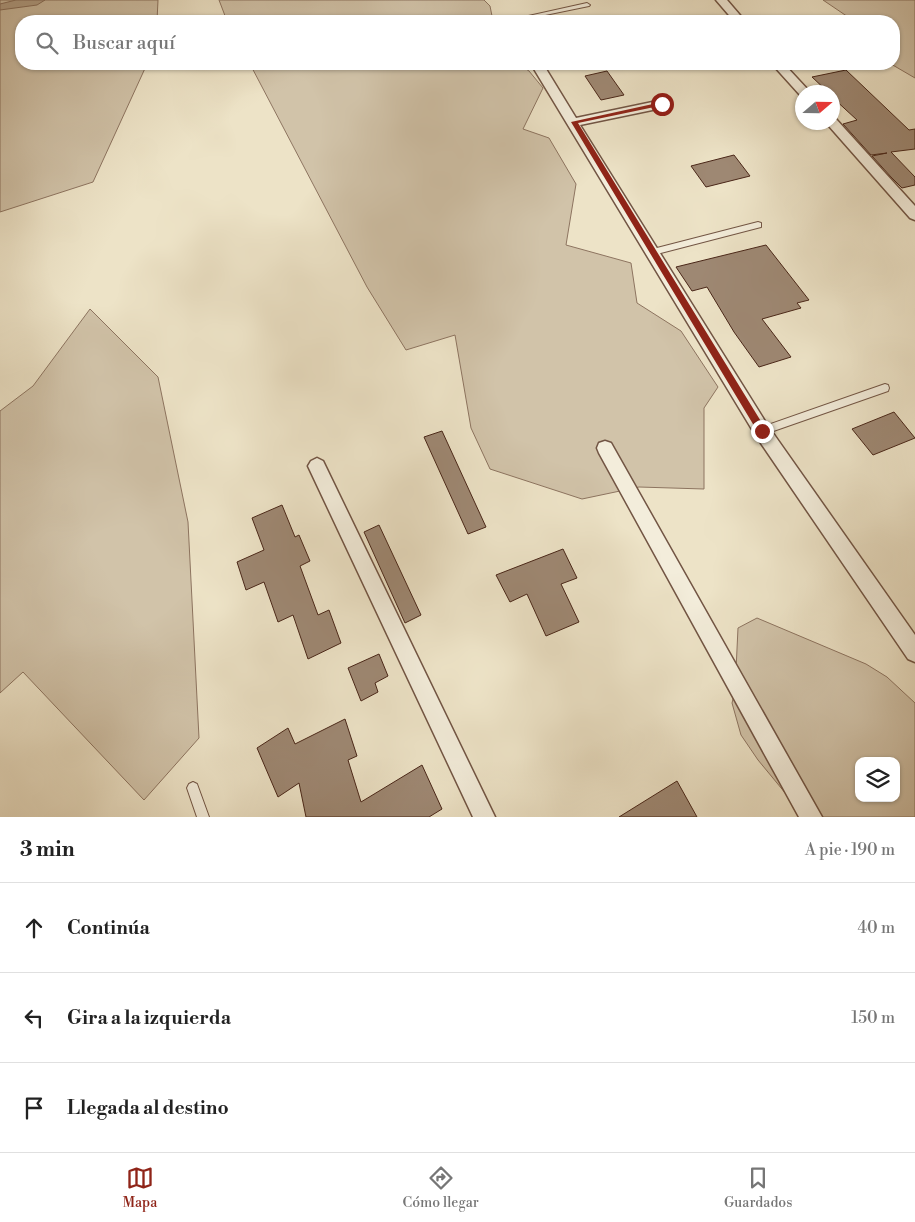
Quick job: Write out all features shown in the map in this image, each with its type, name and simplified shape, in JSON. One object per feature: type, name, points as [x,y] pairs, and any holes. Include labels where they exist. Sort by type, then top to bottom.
[{"type":"street","points":[[721,0],[735,15]]},
{"type":"street","points":[[541,70],[762,431],[915,652]]},
{"type":"street","points":[[784,70],[798,85]]},
{"type":"street","points":[[574,122],[662,104]]},
{"type":"street","points":[[839,130],[915,215]]},
{"type":"street","points":[[605,448],[811,817]]},
{"type":"street","points":[[317,466],[484,817]]},
{"type":"lane","points":[[538,15],[587,5]]},
{"type":"lane","points":[[653,252],[758,225]]},
{"type":"lane","points":[[762,431],[885,388]]},
{"type":"lane","points":[[193,788],[202,817]]},
{"type":"shaded area","points":[[0,0],[158,0],[157,15],[15,15],[15,70],[144,70],[93,182],[0,212]]},
{"type":"shaded area","points":[[16,0],[45,0],[37,5],[0,10],[0,4]]},
{"type":"shaded area","points":[[219,0],[484,0],[490,6],[492,15],[225,15]]},
{"type":"shaded area","points":[[823,0],[915,0],[915,78],[900,69],[900,15],[845,15]]},
{"type":"shaded area","points":[[253,70],[527,70],[543,88],[523,129],[549,138],[576,184],[566,245],[631,263],[637,303],[681,331],[718,387],[704,408],[704,489],[639,487],[582,499],[490,469],[471,428],[455,335],[406,350],[367,287]]},
{"type":"shaded area","points":[[90,309],[158,377],[188,522],[199,738],[144,800],[23,672],[0,693],[0,411],[33,386]]},
{"type":"shaded area","points":[[757,618],[866,664],[887,677],[915,703],[915,817],[805,817],[758,760],[741,735],[732,703],[735,691],[738,628]]},
{"type":"building","points":[[846,70],[909,130],[915,129],[915,149],[891,152],[915,177],[915,185],[902,188],[872,156],[887,153],[871,155],[843,124],[857,120],[840,104],[840,85],[821,85],[812,77]]},
{"type":"building","points":[[607,71],[624,95],[601,100],[585,76]]},
{"type":"building","points":[[734,155],[750,176],[706,187],[691,166]]},
{"type":"building","points":[[766,245],[809,300],[797,303],[801,308],[762,319],[791,357],[759,367],[734,332],[707,287],[692,291],[676,267]]},
{"type":"building","points":[[894,412],[915,438],[873,455],[852,429]]},
{"type":"building","points":[[442,431],[486,527],[468,534],[424,437]]},
{"type":"building","points":[[282,505],[295,537],[299,535],[310,561],[300,566],[318,615],[329,610],[341,643],[308,659],[293,615],[278,622],[264,582],[246,590],[237,562],[264,550],[252,518]]},
{"type":"building","points":[[379,525],[421,615],[405,623],[364,532]]},
{"type":"building","points":[[563,549],[577,578],[561,584],[579,622],[546,636],[527,594],[510,602],[496,575]]},
{"type":"building","points":[[379,654],[388,676],[375,683],[378,692],[361,701],[348,668]]},
{"type":"building","points":[[345,719],[357,756],[348,760],[361,802],[422,765],[442,809],[429,817],[306,817],[299,783],[278,797],[257,748],[288,728],[295,744]]},
{"type":"building","points":[[677,781],[697,817],[619,817]]},
{"type":"route","points":[[662,104],[574,122],[762,431]]}]
